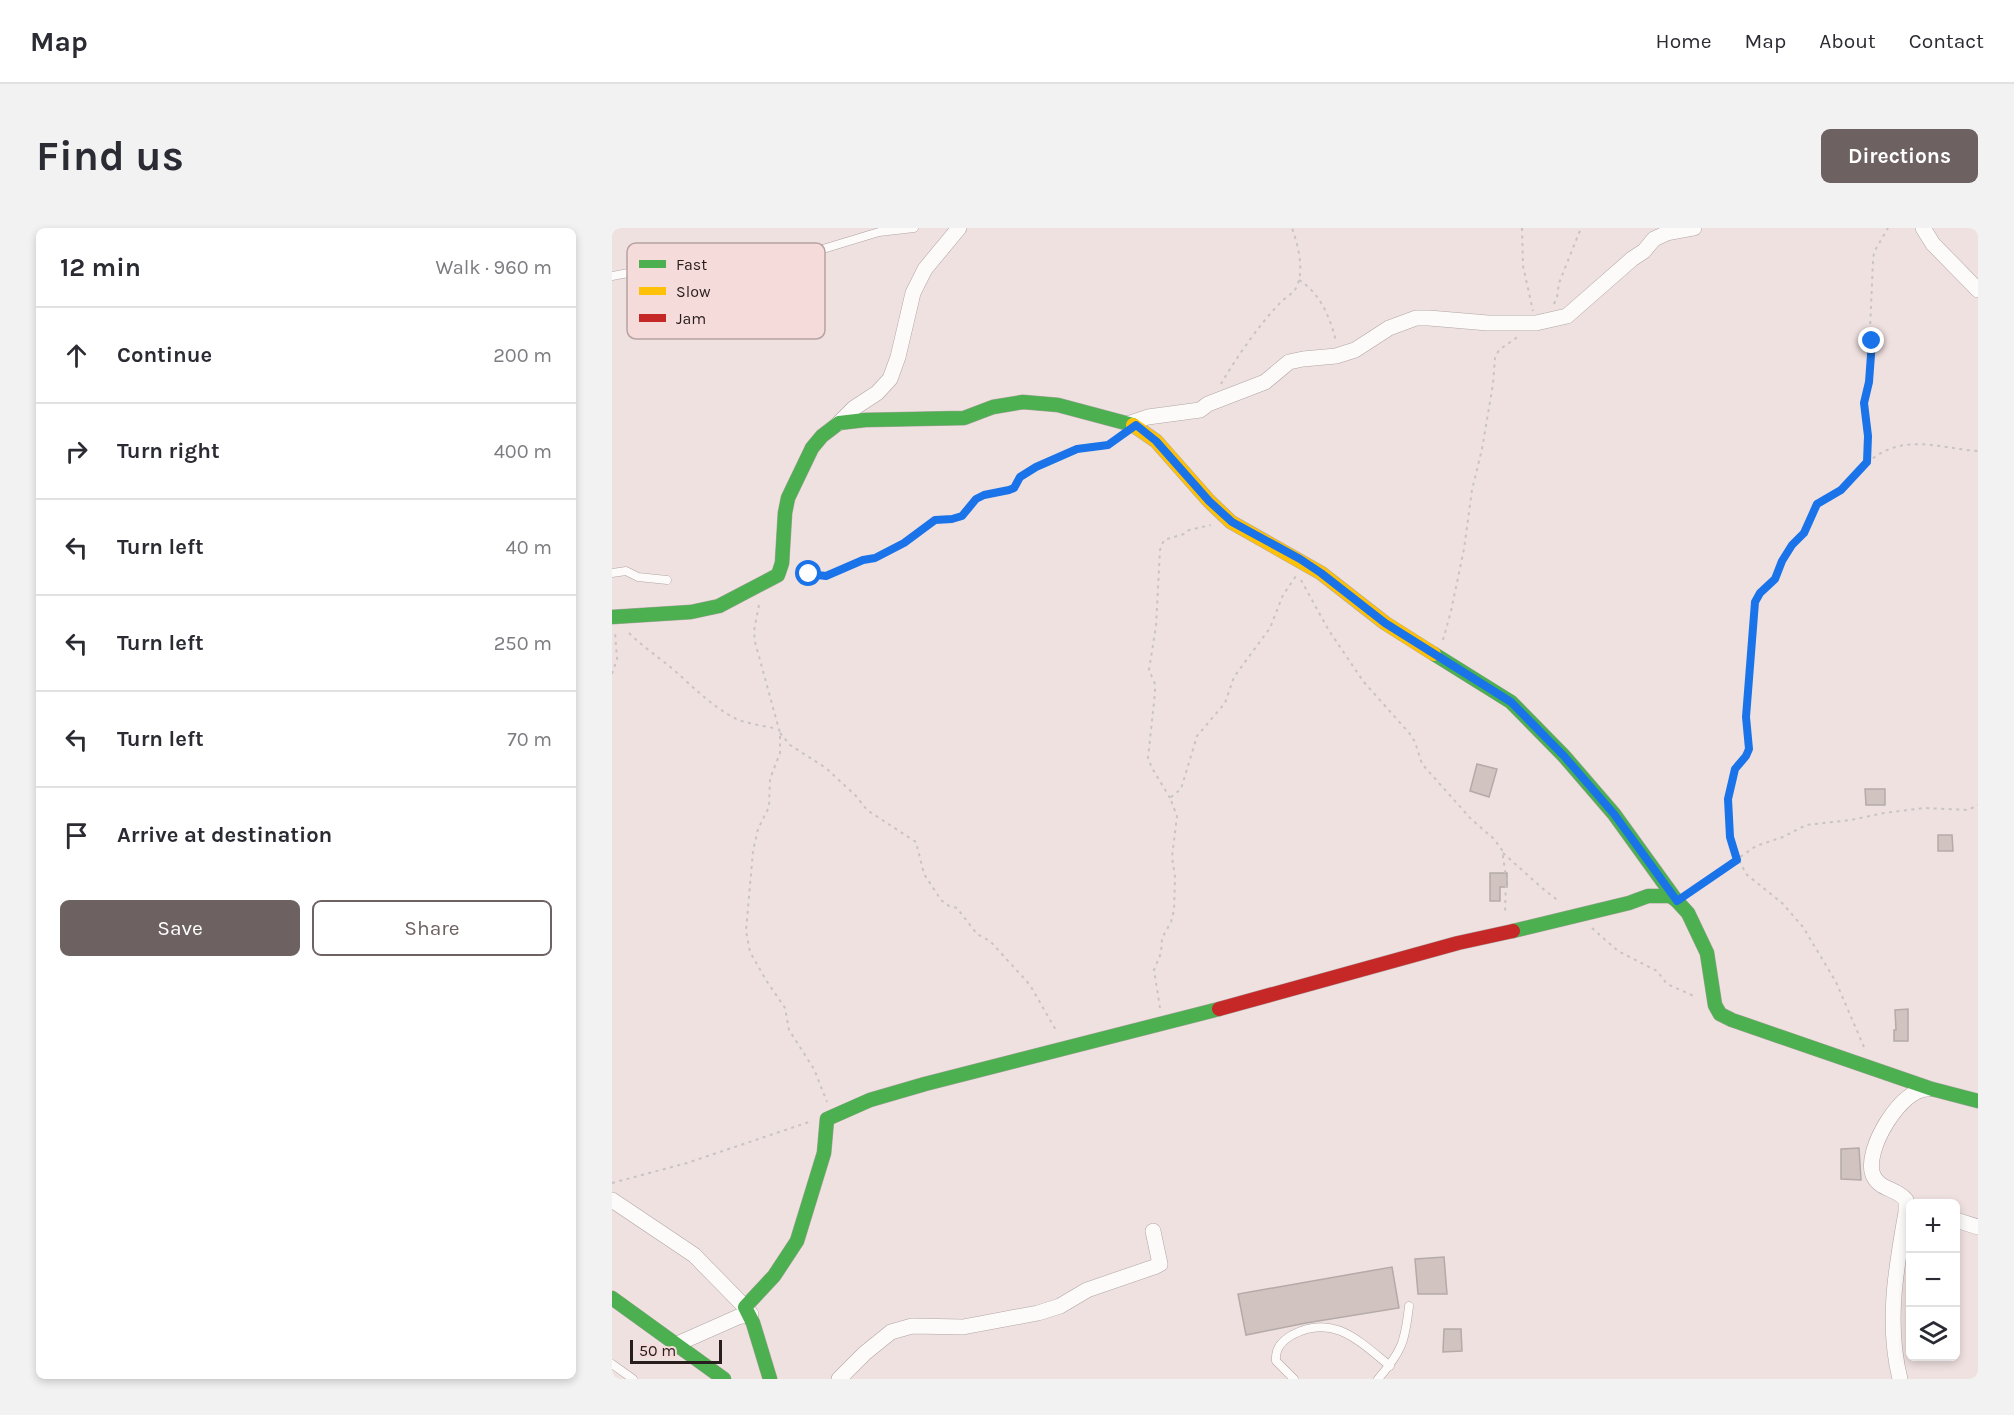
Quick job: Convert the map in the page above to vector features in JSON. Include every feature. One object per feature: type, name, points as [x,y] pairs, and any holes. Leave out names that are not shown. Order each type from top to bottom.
[{"type":"main road","points":[[613,622],[719,606],[771,578],[782,563],[788,498],[812,448],[822,436],[839,423],[865,420],[964,418],[993,407],[1023,402],[1058,405],[1130,423],[1156,441],[1209,501],[1232,522],[1321,573],[1385,623],[1511,702],[1564,756],[1630,834],[1676,901],[1692,920],[1707,953],[1715,1005],[1720,1014],[1932,1089],[1978,1101]]},
{"type":"main road","points":[[770,1379],[770,1371],[748,1311],[791,1252],[796,1241],[824,1153],[830,1117],[870,1100],[925,1084],[1162,1024],[1506,932],[1629,903],[1648,896],[1670,896],[1676,901]]},
{"type":"main road","points":[[612,1298],[724,1379]]},
{"type":"street","points":[[839,423],[854,408],[877,393],[890,379],[898,357],[912,293],[925,269],[959,228]]},
{"type":"street","points":[[1130,423],[1148,417],[1200,410],[1208,404],[1265,382],[1289,362],[1303,358],[1336,356],[1355,350],[1389,328],[1416,318],[1488,323],[1567,316],[1644,251],[1659,235],[1694,228]]},
{"type":"street","points":[[1923,228],[1933,244],[1978,290]]},
{"type":"street","points":[[1907,1199],[1883,1187],[1877,1181],[1873,1174],[1872,1153],[1877,1140],[1905,1099],[1922,1088],[1932,1089]]},
{"type":"street","points":[[612,1200],[694,1255],[748,1311],[677,1344]]},
{"type":"street","points":[[1900,1379],[1893,1344],[1892,1318],[1893,1294],[1906,1212]]},
{"type":"street","points":[[1960,1221],[1978,1227]]},
{"type":"street","points":[[839,1379],[891,1332],[912,1326],[963,1327],[1038,1313],[1060,1306],[1087,1290],[1154,1267],[1160,1264],[1160,1258],[1153,1231]]},
{"type":"lane","points":[[825,248],[879,232],[914,228]]},
{"type":"lane","points":[[612,276],[627,273]]},
{"type":"lane","points":[[612,573],[626,571],[638,577],[667,580]]},
{"type":"lane","points":[[1378,1379],[1400,1352],[1407,1328],[1409,1306]]},
{"type":"lane","points":[[1294,1379],[1276,1360],[1278,1347],[1286,1338],[1304,1328],[1318,1326],[1337,1329],[1350,1335],[1390,1366]]},
{"type":"lane","points":[[612,1364],[633,1379]]},
{"type":"path","points":[[1220,384],[1241,352],[1278,305],[1296,289],[1299,280],[1299,255],[1292,228]]},
{"type":"path","points":[[1522,228],[1523,266],[1535,318]]},
{"type":"path","points":[[1438,657],[1451,611],[1464,549],[1472,490],[1490,405],[1495,358],[1499,350],[1554,304],[1559,283],[1581,228]]},
{"type":"path","points":[[1867,462],[1868,436],[1864,411],[1873,349],[1870,330],[1873,261],[1875,252],[1888,228]]},
{"type":"path","points":[[1299,280],[1311,287],[1323,304],[1333,330],[1337,347],[1336,356]]},
{"type":"path","points":[[1067,1048],[1030,985],[990,941],[977,934],[957,908],[941,900],[924,874],[916,842],[867,810],[856,795],[826,768],[790,744],[780,733],[754,642],[759,600],[771,578],[794,573],[826,576],[863,560],[875,558],[904,543],[935,520],[962,516],[976,499],[1014,488],[1020,477],[1036,467],[1077,449],[1108,445],[1116,441],[1119,436]]},
{"type":"path","points":[[1868,1067],[1858,1031],[1820,953],[1782,903],[1746,874],[1737,860],[1730,837],[1728,799],[1735,769],[1749,749],[1746,717],[1755,602],[1760,593],[1775,579],[1792,545],[1804,533],[1817,504],[1841,490],[1877,454],[1892,446],[1908,443],[1978,451]]},
{"type":"path","points":[[1162,1024],[1154,970],[1161,952],[1162,938],[1171,922],[1174,910],[1175,877],[1172,857],[1177,816],[1148,758],[1155,693],[1155,684],[1149,670],[1156,626],[1160,550],[1164,540],[1184,534],[1189,530],[1232,522]]},
{"type":"path","points":[[1170,798],[1181,789],[1197,736],[1225,703],[1234,677],[1270,628],[1283,595],[1298,572],[1328,629],[1363,681],[1410,734],[1422,764],[1475,824],[1494,839],[1503,853],[1542,888],[1618,951],[1657,971],[1667,984],[1699,998]]},
{"type":"path","points":[[612,674],[616,659],[613,622]]},
{"type":"path","points":[[627,632],[729,715],[739,720],[778,729]]},
{"type":"path","points":[[612,1183],[687,1163],[799,1124],[830,1117],[814,1070],[789,1030],[785,1008],[750,951],[746,931],[753,850],[758,829],[769,807],[770,779],[780,753],[780,733]]},
{"type":"path","points":[[1676,901],[1756,846],[1783,837],[1806,825],[1924,808],[1968,810],[1978,805]]},
{"type":"path","points":[[1503,853],[1506,877],[1506,932]]},
{"type":"building","points":[[1477,764],[1497,769],[1489,797],[1470,791]]},
{"type":"building","points":[[1865,789],[1885,789],[1885,805],[1866,805]]},
{"type":"building","points":[[1938,835],[1952,835],[1953,851],[1938,851]]},
{"type":"building","points":[[1490,873],[1507,873],[1507,887],[1500,887],[1500,901],[1490,901]]},
{"type":"building","points":[[1908,1009],[1908,1041],[1894,1041],[1895,1010]]},
{"type":"building","points":[[1859,1148],[1861,1180],[1841,1179],[1841,1149]]},
{"type":"building","points":[[1444,1257],[1447,1294],[1418,1294],[1415,1259]]},
{"type":"building","points":[[1392,1267],[1399,1308],[1246,1335],[1238,1294]]},
{"type":"building","points":[[1444,1329],[1461,1329],[1462,1351],[1443,1352]]},
{"type":"traffic: fast","points":[[612,617],[691,612],[719,606],[778,575],[782,563],[788,498],[812,448],[822,436],[839,423],[865,420],[964,418],[993,407],[1023,402],[1058,405],[1133,425]]},
{"type":"traffic: fast","points":[[1434,654],[1511,702],[1564,756],[1614,814],[1676,900],[1688,913],[1707,953],[1715,1005],[1720,1014],[1932,1089],[1978,1101]]},
{"type":"traffic: fast","points":[[1513,931],[1629,903],[1648,896],[1670,896],[1676,900]]},
{"type":"traffic: fast","points":[[770,1379],[753,1323],[745,1307],[774,1276],[797,1241],[824,1153],[827,1119],[870,1100],[925,1084],[1219,1009]]},
{"type":"traffic: fast","points":[[612,1298],[724,1379]]},
{"type":"traffic: slow","points":[[1133,425],[1156,441],[1209,501],[1231,522],[1321,573],[1385,623],[1434,654]]},
{"type":"traffic: jam","points":[[1219,1009],[1458,943],[1513,931]]},
{"type":"route","points":[[809,574],[826,576],[863,560],[875,558],[904,543],[935,520],[962,516],[976,499],[989,493],[1014,488],[1017,479],[1036,467],[1077,449],[1108,445],[1136,425],[1156,441],[1209,501],[1232,522],[1300,559],[1385,623],[1511,702],[1564,756],[1614,814],[1677,901],[1737,860],[1730,837],[1728,799],[1735,769],[1749,749],[1746,717],[1755,602],[1760,593],[1775,579],[1792,545],[1808,527],[1814,507],[1841,490],[1867,462],[1868,436],[1864,403],[1869,382],[1872,341]]}]
